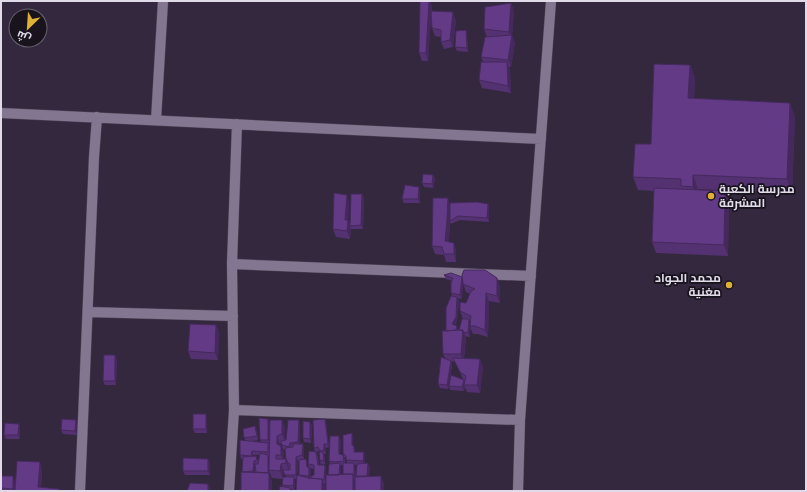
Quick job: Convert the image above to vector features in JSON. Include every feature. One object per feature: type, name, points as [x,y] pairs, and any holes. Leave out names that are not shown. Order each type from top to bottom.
[{"type":"street","points":[[156,120],[163,1]]},
{"type":"street","points":[[518,491],[520,420],[551,1]]},
{"type":"street","points":[[1,113],[540,139]]},
{"type":"street","points":[[80,491],[97,117]]},
{"type":"street","points":[[229,491],[234,410],[232,264],[237,124]]},
{"type":"street","points":[[232,264],[531,276]]},
{"type":"street","points":[[88,312],[233,316]]},
{"type":"street","points":[[234,410],[520,420]]},
{"type":"building","points":[[420,1],[429,1],[426,53],[419,53]]},
{"type":"building","points":[[511,3],[509,32],[484,29],[485,7]]},
{"type":"building","points":[[431,11],[453,12],[450,40],[441,42],[441,30],[432,28]]},
{"type":"building","points":[[466,30],[467,48],[455,47],[456,31]]},
{"type":"building","points":[[512,35],[508,60],[481,57],[485,37]]},
{"type":"building","points":[[481,62],[507,62],[508,86],[479,80]]},
{"type":"building","points":[[654,64],[690,65],[688,98],[790,103],[787,179],[693,175],[693,187],[681,186],[681,179],[633,177],[635,144],[651,144]]},
{"type":"building","points":[[423,174],[433,175],[432,184],[422,183]]},
{"type":"building","points":[[405,185],[419,187],[418,199],[402,199]]},
{"type":"building","points":[[654,188],[725,191],[724,245],[652,242]]},
{"type":"building","points":[[334,193],[347,195],[345,220],[348,220],[347,231],[333,229]]},
{"type":"building","points":[[351,194],[362,194],[361,225],[350,226]]},
{"type":"building","points":[[433,198],[448,198],[445,241],[454,243],[454,254],[444,254],[442,247],[432,246]]},
{"type":"building","points":[[477,202],[488,204],[487,218],[458,216],[450,221],[450,203]]},
{"type":"building","points":[[464,270],[485,270],[497,278],[497,296],[486,293],[485,330],[475,326],[470,326],[471,316],[460,311],[460,302],[466,303],[471,291],[475,289],[463,284],[462,275]]},
{"type":"building","points":[[451,273],[462,277],[460,295],[451,293],[451,283],[453,278],[444,275]]},
{"type":"building","points":[[451,296],[457,297],[456,317],[452,324],[457,326],[456,330],[446,331],[446,308]]},
{"type":"building","points":[[462,319],[469,319],[468,333],[463,332],[463,330],[459,330]]},
{"type":"building","points":[[190,324],[216,325],[215,353],[188,351]]},
{"type":"building","points":[[463,330],[461,354],[443,354],[442,331]]},
{"type":"building","points":[[104,355],[115,355],[115,381],[103,381]]},
{"type":"building","points":[[441,357],[451,361],[447,385],[438,384]]},
{"type":"building","points":[[453,358],[480,359],[477,385],[464,385],[466,376],[460,372]]},
{"type":"building","points":[[451,375],[464,380],[462,387],[449,386]]},
{"type":"building","points":[[193,414],[206,414],[206,429],[193,429]]},
{"type":"building","points":[[259,418],[268,419],[268,440],[260,440]]},
{"type":"building","points":[[62,419],[76,420],[75,431],[61,430]]},
{"type":"building","points":[[325,419],[328,444],[324,444],[324,450],[320,451],[318,447],[314,448],[313,420]]},
{"type":"building","points":[[270,420],[282,420],[282,434],[277,436],[277,444],[281,446],[281,455],[276,455],[276,459],[286,459],[286,463],[281,464],[280,471],[269,470]]},
{"type":"building","points":[[288,420],[299,420],[298,442],[290,443],[289,447],[282,445],[281,441],[286,440]]},
{"type":"building","points":[[303,421],[310,422],[310,439],[303,438]]},
{"type":"building","points":[[5,423],[19,424],[18,435],[4,435]]},
{"type":"building","points":[[255,426],[257,436],[244,438],[243,429]]},
{"type":"building","points":[[352,433],[352,445],[354,446],[354,452],[364,452],[363,461],[346,460],[346,456],[343,453],[343,435]]},
{"type":"building","points":[[330,436],[339,436],[339,454],[343,455],[344,461],[329,461]]},
{"type":"building","points":[[240,440],[268,443],[268,452],[252,451],[251,456],[240,455]]},
{"type":"building","points":[[293,444],[303,444],[302,455],[296,457],[296,475],[285,475],[283,470],[290,470],[290,464],[286,460],[285,448],[293,447]]},
{"type":"building","points":[[309,451],[316,452],[318,465],[325,465],[324,479],[322,480],[308,478],[314,475],[314,465],[308,464]]},
{"type":"building","points":[[319,452],[323,452],[324,460],[320,461]]},
{"type":"building","points":[[260,453],[268,455],[268,473],[256,472],[255,464],[258,464]]},
{"type":"building","points":[[256,456],[257,460],[254,461],[253,471],[242,472],[243,457]]},
{"type":"building","points":[[183,458],[208,459],[208,471],[183,471]]},
{"type":"building","points":[[306,459],[307,467],[309,467],[309,476],[299,475],[299,460]]},
{"type":"building","points":[[17,461],[40,462],[38,487],[59,489],[59,491],[15,491]]},
{"type":"building","points":[[340,463],[339,475],[328,475],[329,464]]},
{"type":"building","points":[[343,463],[354,463],[354,476],[353,474],[343,474]]},
{"type":"building","points":[[368,463],[367,476],[356,476],[357,464]]},
{"type":"building","points":[[241,472],[269,473],[269,491],[241,491]]},
{"type":"building","points":[[353,474],[353,491],[326,491],[326,475]]},
{"type":"building","points":[[297,475],[322,479],[322,491],[296,491]]},
{"type":"building","points":[[1,476],[13,476],[13,489],[1,488]]},
{"type":"building","points":[[381,476],[381,491],[355,491],[355,477]]},
{"type":"building","points":[[283,477],[294,477],[293,486],[282,485]]},
{"type":"building","points":[[190,483],[208,484],[208,491],[187,491]]},
{"type":"building","points":[[280,486],[290,488],[290,491],[279,491]]},
{"type":"place","name":"مدرسة الكعبة المشرفة","points":[[711,196]]},
{"type":"place","name":"محمد الجواد مغنية","points":[[729,285]]}]
